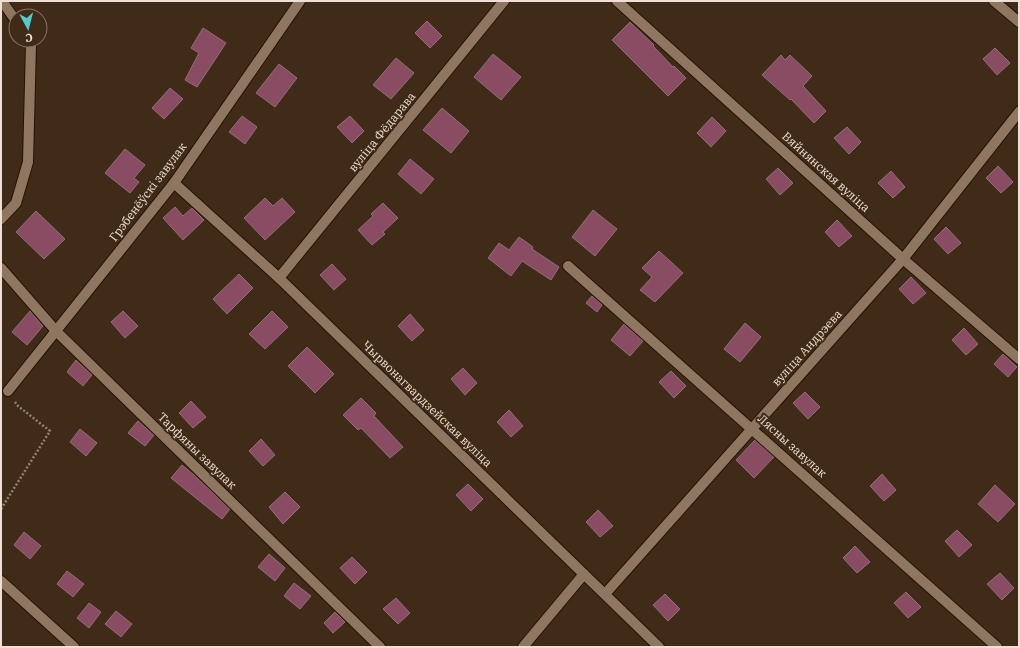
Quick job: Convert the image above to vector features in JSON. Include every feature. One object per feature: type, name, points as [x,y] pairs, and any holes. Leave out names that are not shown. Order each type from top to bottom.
[{"type":"street","points":[[2,1],[8,10]]},
{"type":"street","name":"Грэбенёўскі завулак","points":[[8,391],[174,183],[300,1]]},
{"type":"street","name":"вуліца Фёдарава","points":[[279,278],[504,1]]},
{"type":"street","points":[[994,1],[1019,22]]},
{"type":"street","name":"Вяйнянская вуліца","points":[[620,2],[903,259],[1019,359]]},
{"type":"street","points":[[1,219],[16,203],[28,162],[31,48]]},
{"type":"street","name":"вуліца Андрэева","points":[[605,594],[903,259],[1019,112]]},
{"type":"street","name":"Чырвонагвардзейская вуліца","points":[[174,183],[279,278],[659,647]]},
{"type":"street","name":"Лясны завулак","points":[[568,266],[997,647]]},
{"type":"street","name":"Тарфяны завулак","points":[[1,268],[56,331],[380,647]]},
{"type":"street","points":[[522,647],[584,574]]},
{"type":"street","points":[[1,581],[74,647]]},
{"type":"path","points":[[1,509],[50,431],[18,406],[8,391]]},
{"type":"building","points":[[427,21],[442,36],[430,48],[415,33]]},
{"type":"building","points":[[630,22],[654,45],[653,46],[673,67],[674,66],[686,78],[668,96],[612,40]]},
{"type":"building","points":[[203,28],[226,43],[197,87],[185,80],[199,53],[191,48]]},
{"type":"building","points":[[995,48],[1010,63],[997,75],[983,59]]},
{"type":"building","points":[[493,54],[521,77],[501,100],[474,77]]},
{"type":"building","points":[[781,55],[785,60],[790,55],[812,76],[803,86],[826,111],[814,123],[791,99],[790,100],[762,75]]},
{"type":"building","points":[[396,58],[414,73],[391,99],[373,85]]},
{"type":"building","points":[[279,64],[297,78],[275,107],[256,93]]},
{"type":"building","points":[[170,88],[183,99],[164,119],[152,108]]},
{"type":"building","points":[[442,108],[469,131],[451,153],[423,130]]},
{"type":"building","points":[[242,116],[257,127],[245,144],[229,132]]},
{"type":"building","points":[[350,116],[364,131],[352,143],[337,127]]},
{"type":"building","points":[[712,117],[726,131],[711,147],[697,133]]},
{"type":"building","points":[[847,127],[861,142],[849,154],[834,138]]},
{"type":"building","points":[[125,149],[145,165],[134,178],[139,182],[130,193],[105,173]]},
{"type":"building","points":[[410,159],[434,179],[421,194],[398,174]]},
{"type":"building","points":[[998,166],[1013,182],[1001,193],[986,178]]},
{"type":"building","points":[[778,168],[793,183],[780,195],[766,179]]},
{"type":"building","points":[[891,171],[905,187],[893,198],[878,183]]},
{"type":"building","points":[[265,198],[273,206],[282,198],[295,212],[265,240],[244,218]]},
{"type":"building","points":[[383,203],[398,218],[383,232],[385,234],[372,245],[358,230],[373,216],[371,214]]},
{"type":"building","points":[[175,207],[183,216],[192,208],[204,220],[183,240],[163,218]]},
{"type":"building","points":[[593,210],[617,229],[595,256],[572,237]]},
{"type":"building","points":[[36,211],[65,239],[44,259],[16,232]]},
{"type":"building","points":[[837,220],[852,236],[839,247],[825,232]]},
{"type":"building","points":[[946,227],[961,243],[948,254],[934,239]]},
{"type":"building","points":[[519,237],[533,247],[532,249],[559,267],[551,280],[522,261],[511,276],[488,258],[499,243],[509,250]]},
{"type":"building","points":[[659,251],[683,273],[655,302],[640,290],[652,277],[642,268]]},
{"type":"building","points":[[332,264],[346,279],[334,290],[320,275]]},
{"type":"building","points":[[239,274],[253,288],[227,314],[213,299]]},
{"type":"building","points":[[911,277],[926,293],[913,304],[899,289]]},
{"type":"building","points":[[592,296],[602,305],[597,312],[586,303]]},
{"type":"building","points":[[30,311],[43,326],[27,345],[12,332]]},
{"type":"building","points":[[123,311],[138,326],[125,338],[111,322]]},
{"type":"building","points":[[272,311],[288,327],[265,349],[249,334]]},
{"type":"building","points":[[410,314],[424,330],[412,341],[398,326]]},
{"type":"building","points":[[745,323],[761,337],[740,362],[724,349]]},
{"type":"building","points":[[624,324],[643,341],[630,356],[611,340]]},
{"type":"building","points":[[964,328],[978,344],[966,355],[952,340]]},
{"type":"building","points":[[307,347],[334,374],[315,393],[288,366]]},
{"type":"building","points":[[1003,354],[1017,367],[1008,377],[994,364]]},
{"type":"building","points":[[76,360],[92,375],[83,386],[67,372]]},
{"type":"building","points":[[463,368],[477,383],[465,395],[451,379]]},
{"type":"building","points":[[671,371],[686,386],[674,398],[659,382]]},
{"type":"building","points":[[805,392],[820,407],[808,419],[793,403]]},
{"type":"building","points":[[361,398],[376,413],[374,416],[403,447],[390,458],[361,428],[358,430],[343,415]]},
{"type":"building","points":[[191,401],[206,417],[193,428],[179,413]]},
{"type":"building","points":[[509,410],[523,426],[511,437],[497,422]]},
{"type":"building","points":[[138,421],[154,435],[145,446],[128,433]]},
{"type":"building","points":[[80,429],[97,443],[86,456],[70,442]]},
{"type":"building","points":[[261,439],[275,455],[263,466],[249,451]]},
{"type":"building","points":[[755,440],[774,457],[754,478],[736,460]]},
{"type":"building","points":[[182,465],[230,509],[222,519],[171,478]]},
{"type":"building","points":[[882,474],[896,490],[884,501],[870,486]]},
{"type":"building","points":[[468,484],[483,499],[471,511],[456,495]]},
{"type":"building","points":[[995,485],[1015,504],[998,522],[978,504]]},
{"type":"building","points":[[285,492],[300,507],[283,524],[269,507]]},
{"type":"building","points":[[598,510],[613,526],[600,537],[586,522]]},
{"type":"building","points":[[957,530],[972,545],[959,557],[945,541]]},
{"type":"building","points":[[24,532],[41,546],[30,559],[14,545]]},
{"type":"building","points":[[855,546],[870,562],[857,573],[843,558]]},
{"type":"building","points":[[269,554],[285,568],[275,581],[258,567]]},
{"type":"building","points":[[352,557],[367,572],[355,584],[340,568]]},
{"type":"building","points":[[67,571],[84,584],[73,597],[57,584]]},
{"type":"building","points":[[1000,573],[1014,588],[1002,600],[987,584]]},
{"type":"building","points":[[294,583],[311,596],[300,609],[284,596]]},
{"type":"building","points":[[906,592],[921,607],[908,618],[894,603]]},
{"type":"building","points":[[665,594],[680,609],[668,621],[653,605]]},
{"type":"building","points":[[396,598],[410,613],[398,624],[383,609]]},
{"type":"building","points":[[89,603],[101,612],[89,628],[77,618]]},
{"type":"building","points":[[116,611],[132,624],[121,637],[105,624]]},
{"type":"building","points":[[335,612],[345,622],[333,633],[324,623]]}]
